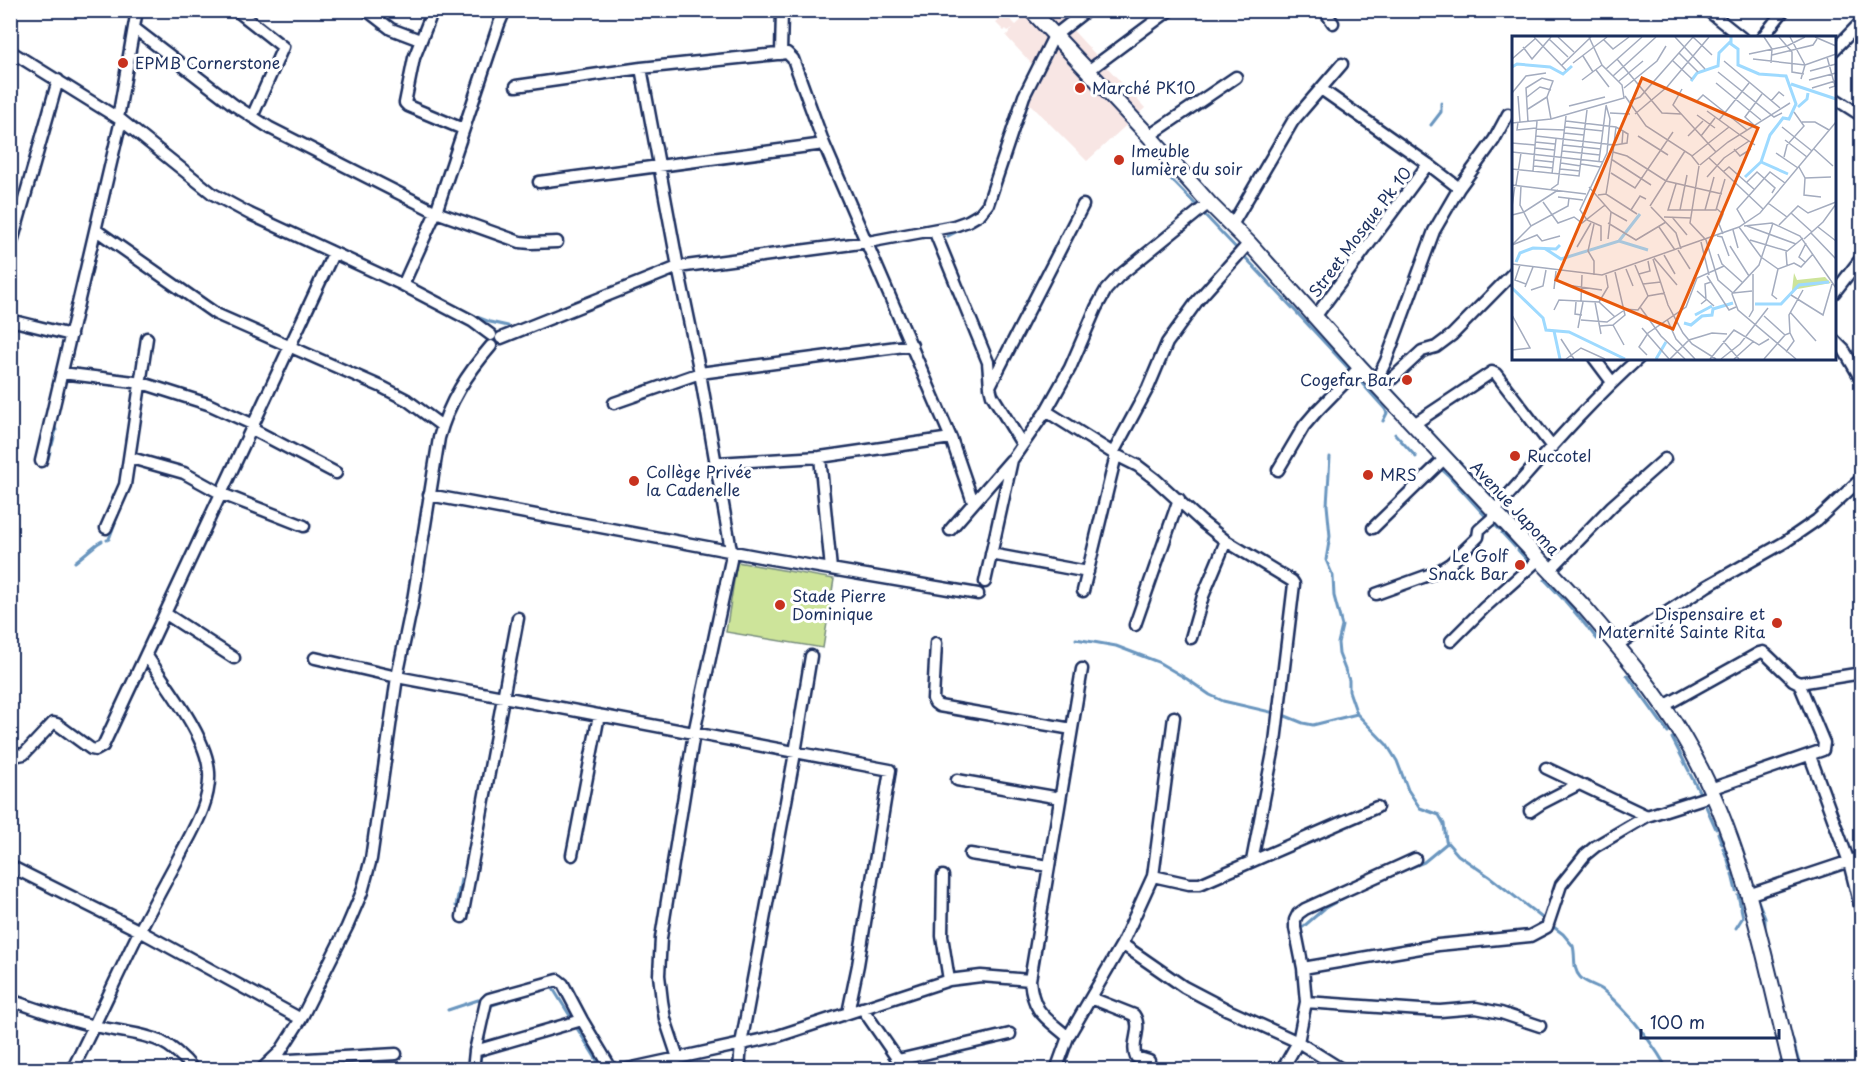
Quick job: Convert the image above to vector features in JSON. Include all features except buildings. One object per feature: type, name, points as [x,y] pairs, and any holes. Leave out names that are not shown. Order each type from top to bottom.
[{"type":"main road","name":"Avenue Japoma","points":[[1031,10],[1209,203],[1250,243],[1360,367],[1550,570],[1617,645],[1664,706],[1685,739],[1730,835],[1748,895],[1792,1070]]},
{"type":"street","points":[[41,461],[120,119],[137,10]]},
{"type":"street","points":[[236,10],[284,47],[252,117]]},
{"type":"street","points":[[433,10],[414,58],[405,103],[463,129]]},
{"type":"street","points":[[403,285],[436,212],[498,24],[505,10]]},
{"type":"street","points":[[781,54],[782,10]]},
{"type":"street","points":[[261,1070],[272,1061],[301,1018],[362,892],[371,859],[397,677],[413,600],[442,426],[461,384],[495,340],[678,267],[868,242],[954,226],[968,221],[980,214],[988,204],[1024,96],[1054,36],[1087,10]]},
{"type":"street","points":[[1088,71],[1170,10]]},
{"type":"street","points":[[1324,10],[1334,23]]},
{"type":"street","points":[[1707,10],[1740,36]]},
{"type":"street","points":[[1764,36],[1784,10]]},
{"type":"street","points":[[369,12],[391,29],[420,40]]},
{"type":"street","points":[[1836,48],[1862,21]]},
{"type":"street","points":[[134,28],[252,117],[329,159],[436,212],[519,242],[557,242]]},
{"type":"street","points":[[10,51],[120,119],[213,194],[333,254],[403,285],[472,321],[495,340]]},
{"type":"street","points":[[516,86],[641,68],[787,53],[793,59],[824,144],[951,438],[973,502]]},
{"type":"street","points":[[1232,225],[1293,121],[1342,64]]},
{"type":"street","points":[[641,68],[658,166],[717,463],[731,550],[731,560],[694,733],[659,958],[662,1000],[678,1058]]},
{"type":"street","points":[[1149,136],[1236,77]]},
{"type":"street","points":[[10,249],[58,80]]},
{"type":"street","points":[[1321,89],[1459,188]]},
{"type":"street","points":[[1836,99],[1862,116]]},
{"type":"street","points":[[1378,386],[1434,231],[1459,188],[1491,146],[1508,114]]},
{"type":"street","points":[[539,182],[824,144]]},
{"type":"street","name":"Street Mosque Pk 10","points":[[1315,317],[1428,164]]},
{"type":"street","points":[[950,530],[1012,460],[1046,411],[1070,368],[1106,290],[1119,276],[1209,203]]},
{"type":"street","points":[[990,387],[1083,205]]},
{"type":"street","points":[[96,230],[216,314],[407,400],[442,426]]},
{"type":"street","points":[[934,230],[988,362],[990,387],[996,403],[1022,444]]},
{"type":"street","points":[[1083,591],[1115,454],[1148,388],[1167,343],[1198,300],[1250,243]]},
{"type":"street","points":[[10,751],[24,754],[53,723],[91,749],[96,750],[103,746],[333,254]]},
{"type":"street","points":[[1836,290],[1862,257]]},
{"type":"street","points":[[1378,386],[1422,351],[1436,347],[1452,335],[1512,274]]},
{"type":"street","points":[[10,320],[71,335]]},
{"type":"street","points":[[105,528],[120,499],[131,458],[147,338]]},
{"type":"street","points":[[1836,342],[1844,350],[1862,381]]},
{"type":"street","points":[[614,403],[700,373],[912,345]]},
{"type":"street","points":[[1596,360],[1612,382]]},
{"type":"street","points":[[1376,594],[1437,572],[1450,564],[1478,537],[1479,530],[1552,447],[1612,382],[1637,360]]},
{"type":"street","points":[[1278,470],[1310,419],[1360,367]]},
{"type":"street","points":[[1414,424],[1492,372],[1496,374],[1552,447]]},
{"type":"street","points":[[62,373],[142,382],[208,404],[336,473]]},
{"type":"street","points":[[1046,411],[1147,472],[1226,541],[1292,581],[1294,588],[1275,741],[1252,861]]},
{"type":"street","points":[[717,463],[820,457],[951,438]]},
{"type":"street","points":[[820,457],[831,569]]},
{"type":"street","points":[[131,458],[184,473],[222,494],[304,526]]},
{"type":"street","points":[[1373,528],[1445,458]]},
{"type":"street","points":[[1550,570],[1611,506],[1665,459]]},
{"type":"street","points":[[985,582],[1012,460]]},
{"type":"street","points":[[1617,645],[1707,586],[1785,542],[1817,520],[1862,478]]},
{"type":"street","points":[[429,495],[978,594]]},
{"type":"street","points":[[1135,625],[1179,499]]},
{"type":"street","points":[[1191,638],[1203,596],[1226,541]]},
{"type":"street","points":[[991,554],[1088,572]]},
{"type":"street","points":[[1451,641],[1539,559]]},
{"type":"street","points":[[166,614],[234,658]]},
{"type":"street","points":[[462,916],[518,618]]},
{"type":"street","points":[[936,643],[934,703],[939,706],[1072,729]]},
{"type":"street","points":[[1303,968],[1438,945],[1530,936],[1541,932],[1547,927],[1562,885],[1596,846],[1647,816],[1810,756],[1825,748],[1799,683],[1763,652],[1664,706]]},
{"type":"street","points":[[72,1070],[204,806],[209,787],[209,770],[196,731],[147,656]]},
{"type":"street","points":[[739,1070],[741,1044],[811,656]]},
{"type":"street","points":[[315,657],[397,677],[503,698],[890,770],[848,1013]]},
{"type":"street","points":[[1068,1037],[1035,1006],[1031,996],[1030,980],[1082,669]]},
{"type":"street","points":[[1799,683],[1862,673]]},
{"type":"street","points":[[572,855],[598,715]]},
{"type":"street","points":[[1056,1070],[1068,1037],[1122,944],[1153,876],[1174,717]]},
{"type":"street","points":[[1810,756],[1849,862],[1862,914]]},
{"type":"street","points":[[1546,768],[1577,785],[1647,816]]},
{"type":"street","points":[[957,780],[1060,798]]},
{"type":"street","points":[[1530,812],[1542,803],[1577,785]]},
{"type":"street","points":[[1153,876],[1189,885],[1200,884],[1377,807]]},
{"type":"street","points":[[970,854],[1049,866]]},
{"type":"street","points":[[1748,895],[1862,857]]},
{"type":"street","points":[[1282,1070],[1298,1042],[1306,1002],[1303,968],[1295,928],[1298,914],[1415,859]]},
{"type":"street","points":[[10,866],[140,931],[301,1018]]},
{"type":"street","points":[[943,876],[942,936],[949,980]]},
{"type":"street","points":[[1122,944],[1184,987],[1298,1042],[1343,1070]]},
{"type":"street","points":[[622,1070],[778,1036],[949,980],[981,976],[1030,980]]},
{"type":"street","points":[[473,1070],[484,1005],[489,999],[558,980],[561,981],[612,1070]]},
{"type":"street","points":[[1091,998],[1134,1015],[1137,1019],[1134,1051],[1136,1057],[1149,1061]]},
{"type":"street","points":[[10,1000],[94,1026],[153,1037],[179,1052],[194,1070]]},
{"type":"street","points":[[1306,1002],[1440,1011],[1476,1008],[1501,1013],[1540,1026]]},
{"type":"street","points":[[862,1008],[901,1065],[1011,1034]]},
{"type":"street","points":[[475,1051],[582,1020]]},
{"type":"street","points":[[272,1061],[323,1064],[396,1054]]},
{"type":"shaded area","name":"Marché PK10","points":[[1031,11],[1055,11],[1145,108],[1087,161],[1028,102],[1041,74],[1006,36],[1013,28],[1004,31],[996,23],[1005,14],[1016,25]]},
{"type":"green space","name":"Stade Pierre Dominique","points":[[737,562],[834,579],[823,648],[726,632]]},
{"type":"waterway","points":[[1431,125],[1441,112],[1441,103]]},
{"type":"waterway","points":[[1157,171],[1170,178],[1198,207]]},
{"type":"waterway","points":[[1203,213],[1238,250]]},
{"type":"waterway","points":[[948,236],[970,225]]},
{"type":"waterway","points":[[1244,256],[1351,371]]},
{"type":"waterway","points":[[469,314],[508,326]]},
{"type":"waterway","points":[[1339,333],[1375,372]]},
{"type":"waterway","points":[[1359,380],[1385,409],[1387,413],[1383,421]]},
{"type":"waterway","points":[[1391,389],[1488,493],[1494,496],[1500,495]]},
{"type":"waterway","points":[[52,445],[56,430],[53,423]]},
{"type":"waterway","points":[[1395,434],[1416,457]]},
{"type":"waterway","points":[[251,435],[271,445]]},
{"type":"waterway","points":[[48,459],[50,451]]},
{"type":"waterway","points":[[1330,457],[1327,505],[1330,536],[1326,560],[1333,576],[1334,596],[1342,626],[1338,643],[1339,654],[1349,680],[1349,691],[1357,714],[1387,745],[1397,761],[1408,790],[1420,808],[1439,815],[1444,824],[1446,841],[1458,855],[1546,921]]},
{"type":"waterway","points":[[1440,468],[1488,519]]},
{"type":"waterway","points":[[107,540],[118,515]]},
{"type":"waterway","points":[[1493,523],[1499,529]]},
{"type":"waterway","points":[[1502,533],[1515,547]]},
{"type":"waterway","points":[[75,562],[102,541]]},
{"type":"waterway","points":[[1518,550],[1528,561]]},
{"type":"waterway","points":[[1545,580],[1563,599]]},
{"type":"waterway","points":[[1565,601],[1578,616]]},
{"type":"waterway","points":[[1579,617],[1587,627]]},
{"type":"waterway","points":[[1589,629],[1597,639]]},
{"type":"waterway","points":[[1076,639],[1116,646],[1158,662],[1223,701],[1283,715],[1303,723],[1313,725],[1357,714]]},
{"type":"waterway","points":[[1627,675],[1668,732]]},
{"type":"waterway","points":[[1672,738],[1689,771]]},
{"type":"waterway","points":[[1690,774],[1701,795]]},
{"type":"waterway","points":[[1704,802],[1716,829]]},
{"type":"waterway","points":[[1734,831],[1741,850]]},
{"type":"waterway","points":[[1718,833],[1722,844]]},
{"type":"waterway","points":[[1395,874],[1424,862],[1447,843]]},
{"type":"waterway","points":[[1723,848],[1727,858]]},
{"type":"waterway","points":[[1728,860],[1731,870]]},
{"type":"waterway","points":[[1746,864],[1749,874]]},
{"type":"waterway","points":[[1732,874],[1736,891]]},
{"type":"waterway","points":[[1751,878],[1753,887]]},
{"type":"waterway","points":[[456,906],[461,879]]},
{"type":"waterway","points":[[1303,927],[1325,908],[1351,894]]},
{"type":"waterway","points":[[1736,928],[1743,917],[1738,895]]},
{"type":"waterway","points":[[1757,898],[1765,918],[1765,930]]},
{"type":"waterway","points":[[1551,925],[1573,946],[1575,966],[1580,977],[1604,991],[1622,1008],[1639,1027],[1668,1070]]},
{"type":"waterway","points":[[549,988],[552,987],[572,1019]]},
{"type":"waterway","points":[[489,1006],[540,990]]},
{"type":"waterway","points":[[448,1010],[481,1001]]},
{"type":"waterway","points":[[575,1025],[603,1070]]},
{"type":"waterway","points":[[483,1045],[485,1030]]},
{"type":"waterway","points":[[1791,1035],[1794,1044]]},
{"type":"waterway","points":[[1794,1045],[1799,1063]]},
{"type":"waterway","points":[[479,1070],[481,1053]]},
{"type":"waterway","points":[[1781,1061],[1783,1070]]},
{"type":"place","name":"EPMB Cornerstone","points":[[123,63]]},
{"type":"place","name":"Marché PK10","points":[[1080,88]]},
{"type":"place","name":"Imeuble lumière du soir","points":[[1119,160]]},
{"type":"place","name":"Cogefar Bar","points":[[1407,380]]},
{"type":"place","name":"Ruccotel","points":[[1515,456]]},
{"type":"place","name":"MRS","points":[[1368,475]]},
{"type":"place","name":"Collège Privée la Cadenelle","points":[[634,481]]},
{"type":"place","name":"Le Golf Snack Bar","points":[[1520,565]]},
{"type":"place","name":"Stade Pierre Dominique","points":[[780,605]]},
{"type":"place","name":"Dispensaire et Maternité Sainte Rita","points":[[1777,623]]}]
